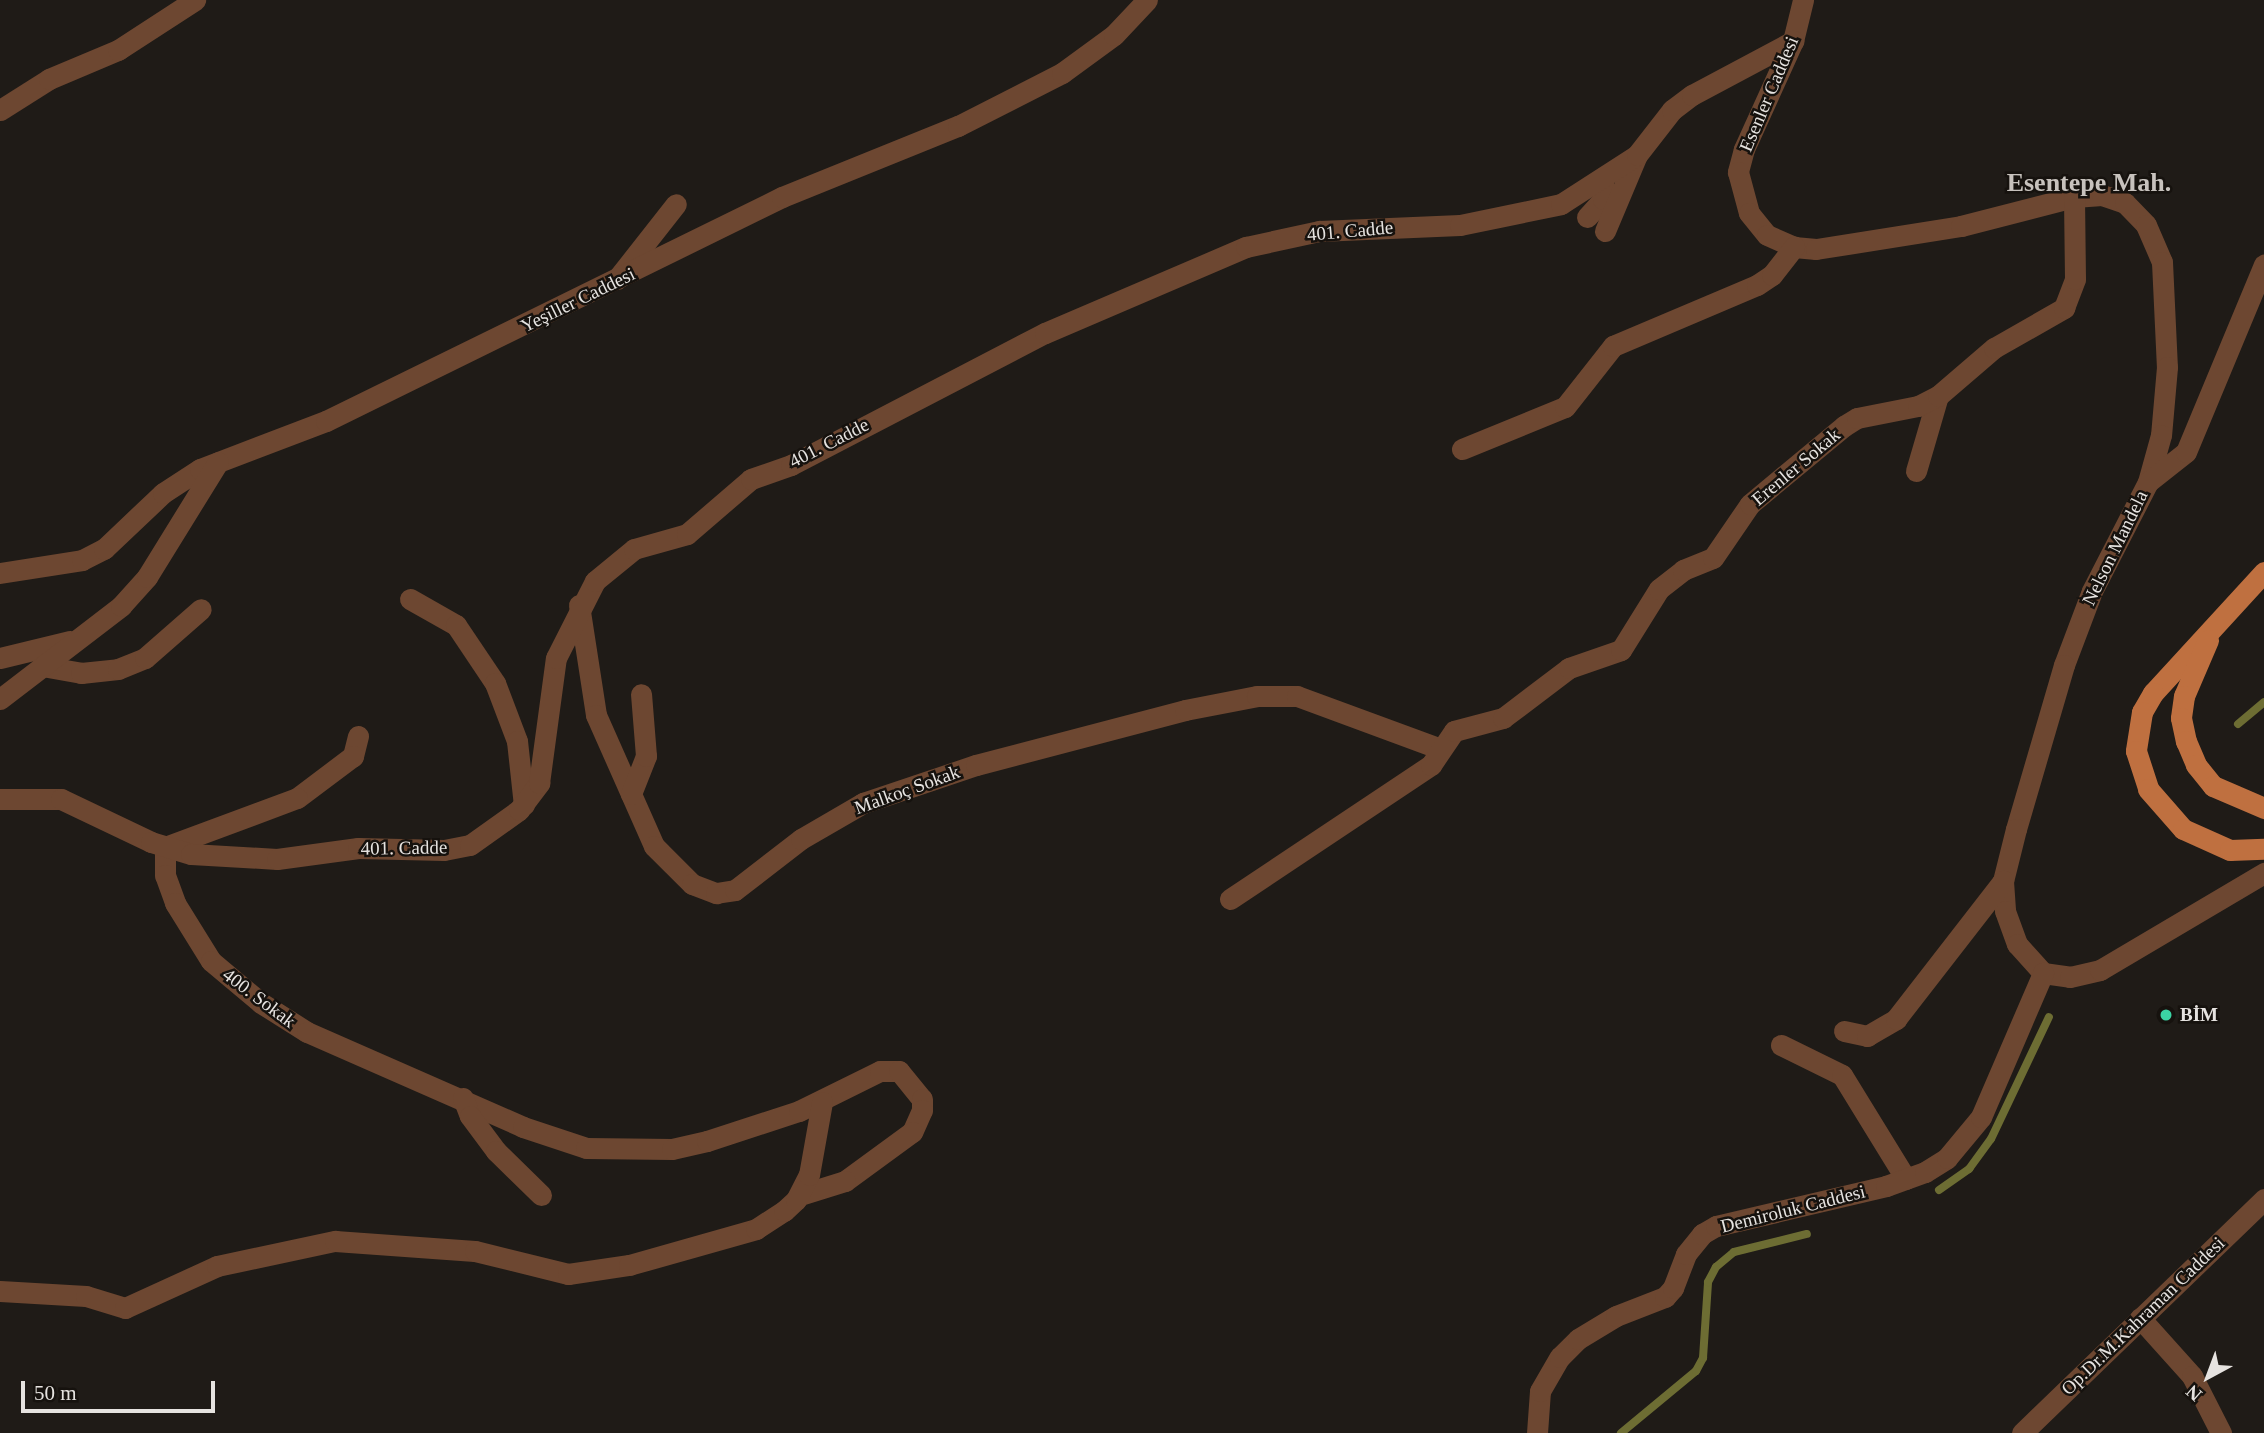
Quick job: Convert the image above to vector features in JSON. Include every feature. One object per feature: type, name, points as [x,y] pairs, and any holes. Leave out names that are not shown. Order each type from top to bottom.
[{"type":"main road","points":[[2264,572],[2169,673],[2142,712],[2136,751],[2140,770],[2160,807],[2183,829],[2230,850],[2264,849]]},
{"type":"main road","points":[[2213,629],[2184,696],[2181,718],[2186,741],[2196,765],[2213,786],[2264,808]]},
{"type":"street","points":[[0,110],[49,79],[118,50],[195,0]]},
{"type":"street","name":"Yeşiller Caddesi","points":[[0,573],[82,560],[104,549],[180,480],[218,462],[326,421],[614,284],[782,197],[958,126],[1062,74],[1114,35],[1146,0]]},
{"type":"street","name":"Esenler Caddesi","points":[[1794,247],[1767,235],[1749,213],[1738,172],[1744,149],[1793,41],[1805,2]]},
{"type":"street","name":"401. Cadde","points":[[0,799],[61,799],[165,847],[191,854],[277,859],[358,848],[444,850],[470,845],[524,805],[545,764],[554,668],[579,605],[594,581],[618,559],[634,549],[687,534],[751,479],[791,465],[1089,312],[1271,241],[1319,231],[1460,225],[1519,215],[1561,204],[1637,155],[1672,110],[1692,96],[1793,41]]},
{"type":"street","points":[[1605,231],[1637,155]]},
{"type":"street","points":[[1587,217],[1603,199],[1603,179]]},
{"type":"street","name":"Nelson Mandela","points":[[1794,247],[1816,250],[1948,229],[2074,197],[2102,195],[2125,203],[2146,225],[2162,262],[2167,367],[2161,435],[2148,482],[2092,591],[2064,665],[2003,881],[2005,911],[2017,944],[2043,973]]},
{"type":"street","name":"Erenler Sokak","points":[[1230,899],[1431,765],[1438,748],[1454,731],[1510,713],[1569,668],[1620,650],[1659,590],[1683,570],[1713,558],[1750,504],[1844,426],[1938,396],[1994,348],[2056,316],[2070,300],[2074,279],[2074,197]]},
{"type":"street","points":[[614,284],[676,204]]},
{"type":"street","points":[[1462,450],[1565,407],[1613,346],[1757,285],[1772,275],[1794,247]]},
{"type":"street","points":[[2148,482],[2176,464],[2186,452],[2264,265]]},
{"type":"street","points":[[1916,471],[1938,396]]},
{"type":"street","points":[[0,699],[121,606],[146,577],[218,462]]},
{"type":"street","points":[[410,599],[456,625],[495,683],[517,741],[524,805]]},
{"type":"street","name":"Malkoç Sokak","points":[[579,605],[590,694],[654,846],[671,866],[692,884],[716,893],[736,890],[801,839],[863,803],[975,765],[1185,710],[1257,696],[1297,696],[1438,748]]},
{"type":"street","points":[[42,666],[81,673],[118,669],[145,658],[201,608]]},
{"type":"street","points":[[0,657],[79,639]]},
{"type":"street","points":[[631,794],[646,756],[641,694]]},
{"type":"street","points":[[165,847],[297,798],[353,756],[359,748],[358,736]]},
{"type":"street","name":"400. Sokak","points":[[165,847],[165,875],[188,929],[232,980],[307,1032],[554,1139],[586,1148],[630,1151],[672,1149],[706,1141],[822,1102],[891,1068],[907,1078],[922,1099],[922,1110],[912,1132],[889,1152],[845,1181],[800,1195]]},
{"type":"street","points":[[2043,973],[2070,977],[2100,970],[2264,873]]},
{"type":"street","points":[[1844,1031],[1867,1036],[1896,1019],[2003,881]]},
{"type":"street","name":"Demiroluk Caddesi","points":[[1537,1433],[1540,1391],[1560,1357],[1578,1339],[1616,1316],[1665,1297],[1673,1288],[1686,1254],[1702,1234],[1716,1226],[1906,1179],[1947,1158],[1981,1117],[2043,973]]},
{"type":"street","points":[[1781,1045],[1842,1075],[1906,1179]]},
{"type":"street","points":[[463,1098],[470,1116],[496,1151],[541,1195]]},
{"type":"street","points":[[0,1291],[86,1296],[125,1308],[218,1266],[335,1241],[475,1251],[555,1272],[583,1273],[661,1258],[756,1228],[800,1195],[812,1166],[822,1102]]},
{"type":"street","name":"Op.Dr.M.Kahraman Caddesi","points":[[2022,1433],[2264,1199]]},
{"type":"street","points":[[2140,1318],[2192,1376],[2221,1433]]},
{"type":"waterway","points":[[2238,724],[2264,702]]},
{"type":"waterway","points":[[1939,1190],[1969,1169],[1991,1139],[2049,1017]]},
{"type":"waterway","points":[[1621,1433],[1696,1371],[1703,1358],[1708,1282],[1716,1267],[1734,1252],[1807,1234]]},
{"type":"place","name":"BİM","points":[[2166,1015]]},
{"type":"district","name":"Esentepe Mah.","points":[[2089,183]]}]
